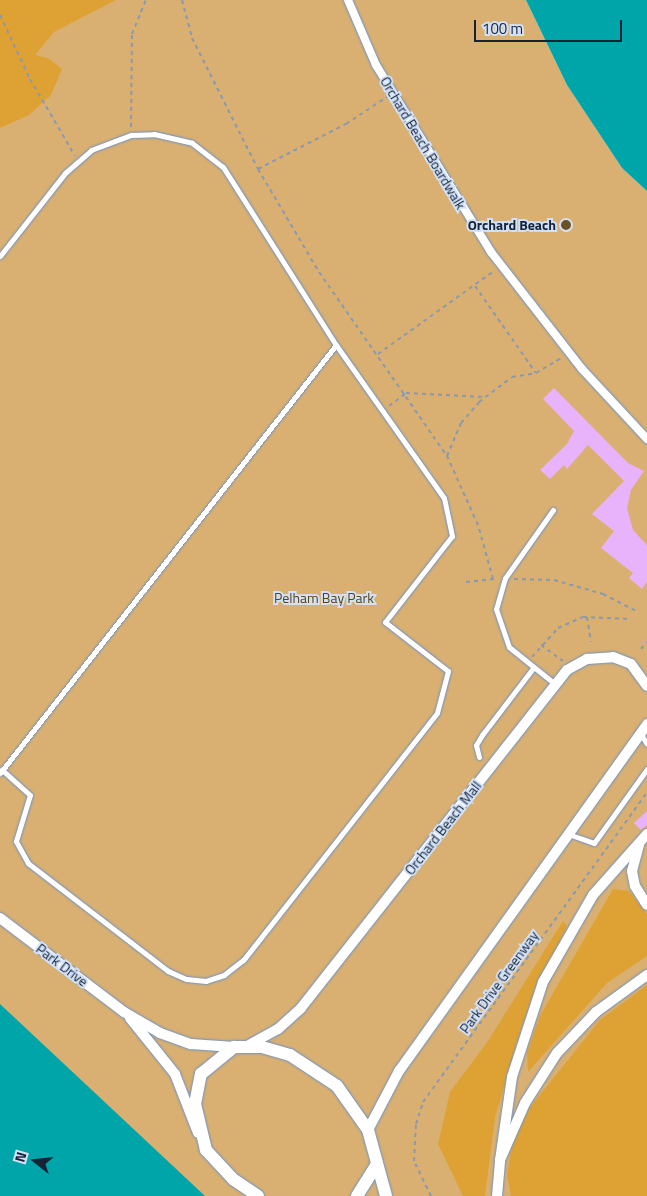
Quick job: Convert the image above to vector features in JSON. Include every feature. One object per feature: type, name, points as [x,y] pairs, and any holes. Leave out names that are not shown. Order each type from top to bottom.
[{"type":"street","name":"Orchard Beach Boardwalk","points":[[348,0],[393,94],[501,266],[569,354],[647,439]]},
{"type":"street","name":"Orchard Beach Mall","points":[[241,1046],[278,1029],[301,1008],[555,684],[574,665],[607,656],[631,664],[647,686]]},
{"type":"street","points":[[368,1130],[399,1071],[571,835],[644,740],[647,724]]},
{"type":"street","points":[[645,836],[632,871],[636,886],[647,905]]},
{"type":"street","points":[[498,1196],[500,1160],[512,1077],[543,982],[590,901],[645,836]]},
{"type":"street","name":"Park Drive","points":[[0,918],[124,1012],[179,1041],[241,1046],[290,1055],[320,1071],[352,1103],[368,1130],[386,1196]]},
{"type":"street","points":[[500,1160],[525,1103],[557,1053],[596,1012],[647,975]]},
{"type":"street","name":"Park Drive","points":[[124,1012],[176,1074],[201,1139],[224,1171],[258,1196]]},
{"type":"street","name":"Park Drive","points":[[201,1139],[194,1096],[198,1081],[206,1067],[241,1046]]},
{"type":"street","points":[[357,1196],[376,1165]]},
{"type":"lane","points":[[0,256],[77,160],[110,140],[131,135],[154,134],[192,143],[224,167],[336,344],[444,498],[452,536],[385,622],[448,672],[437,713],[243,960],[224,975],[206,980],[186,979],[168,971],[28,863],[16,841],[30,795],[1,772],[336,344]]},
{"type":"lane","points":[[554,510],[504,578],[497,621],[509,647],[555,684]]},
{"type":"lane","points":[[479,757],[475,750],[479,740],[533,668]]},
{"type":"lane","points":[[571,835],[594,843],[647,769]]},
{"type":"path","points":[[131,135],[132,34],[146,0]]},
{"type":"path","points":[[182,0],[192,38],[258,169],[319,272],[406,393],[447,456],[478,525],[493,579]]},
{"type":"path","points":[[0,15],[30,79],[77,160]]},
{"type":"path","points":[[258,169],[346,124],[393,94]]},
{"type":"path","points":[[378,354],[501,266]]},
{"type":"path","points":[[474,286],[536,373]]},
{"type":"path","points":[[447,456],[466,416],[484,397],[515,375],[536,373],[569,354]]},
{"type":"path","points":[[389,406],[406,393],[484,397]]},
{"type":"path","points":[[466,582],[504,578],[554,580],[604,594],[636,611]]},
{"type":"path","points":[[527,663],[558,628],[586,616],[631,619]]},
{"type":"path","points":[[586,616],[591,642]]},
{"type":"path","points":[[641,650],[647,642]]},
{"type":"path","points":[[541,645],[569,665]]},
{"type":"path","name":"Park Drive Greenway","points":[[431,1196],[414,1161],[416,1124],[423,1102],[647,793]]},
{"type":"green space","name":"Pelham Bay Park","points":[[0,0],[526,0],[567,85],[622,168],[647,191],[647,1196],[160,1196],[0,1031]]},
{"type":"shaded area","points":[[0,0],[116,0],[54,32],[35,55],[48,58],[62,69],[51,95],[29,115],[0,128]]},
{"type":"shaded area","points":[[526,0],[647,0],[647,191],[622,168],[567,85]]},
{"type":"shaded area","points":[[613,889],[629,891],[647,914],[647,956],[607,983],[528,1072],[527,1053],[540,1016]]},
{"type":"shaded area","points":[[563,921],[567,926],[522,1026],[495,1118],[485,1196],[463,1196],[438,1144],[450,1092],[488,1041]]},
{"type":"shaded area","points":[[647,985],[647,1196],[511,1196],[507,1176],[513,1137],[531,1106],[600,1020]]},
{"type":"shaded area","points":[[0,1004],[205,1196],[0,1196]]},
{"type":"building","points":[[554,388],[628,463],[644,471],[631,490],[627,508],[633,530],[647,545],[647,582],[642,589],[629,578],[633,573],[601,548],[614,531],[592,514],[624,481],[588,445],[567,469],[564,465],[550,479],[540,470],[567,444],[574,431],[543,399]]},
{"type":"building","points":[[647,811],[647,825],[641,830],[634,823]]},
{"type":"place","name":"Orchard Beach","points":[[566,225]]}]
